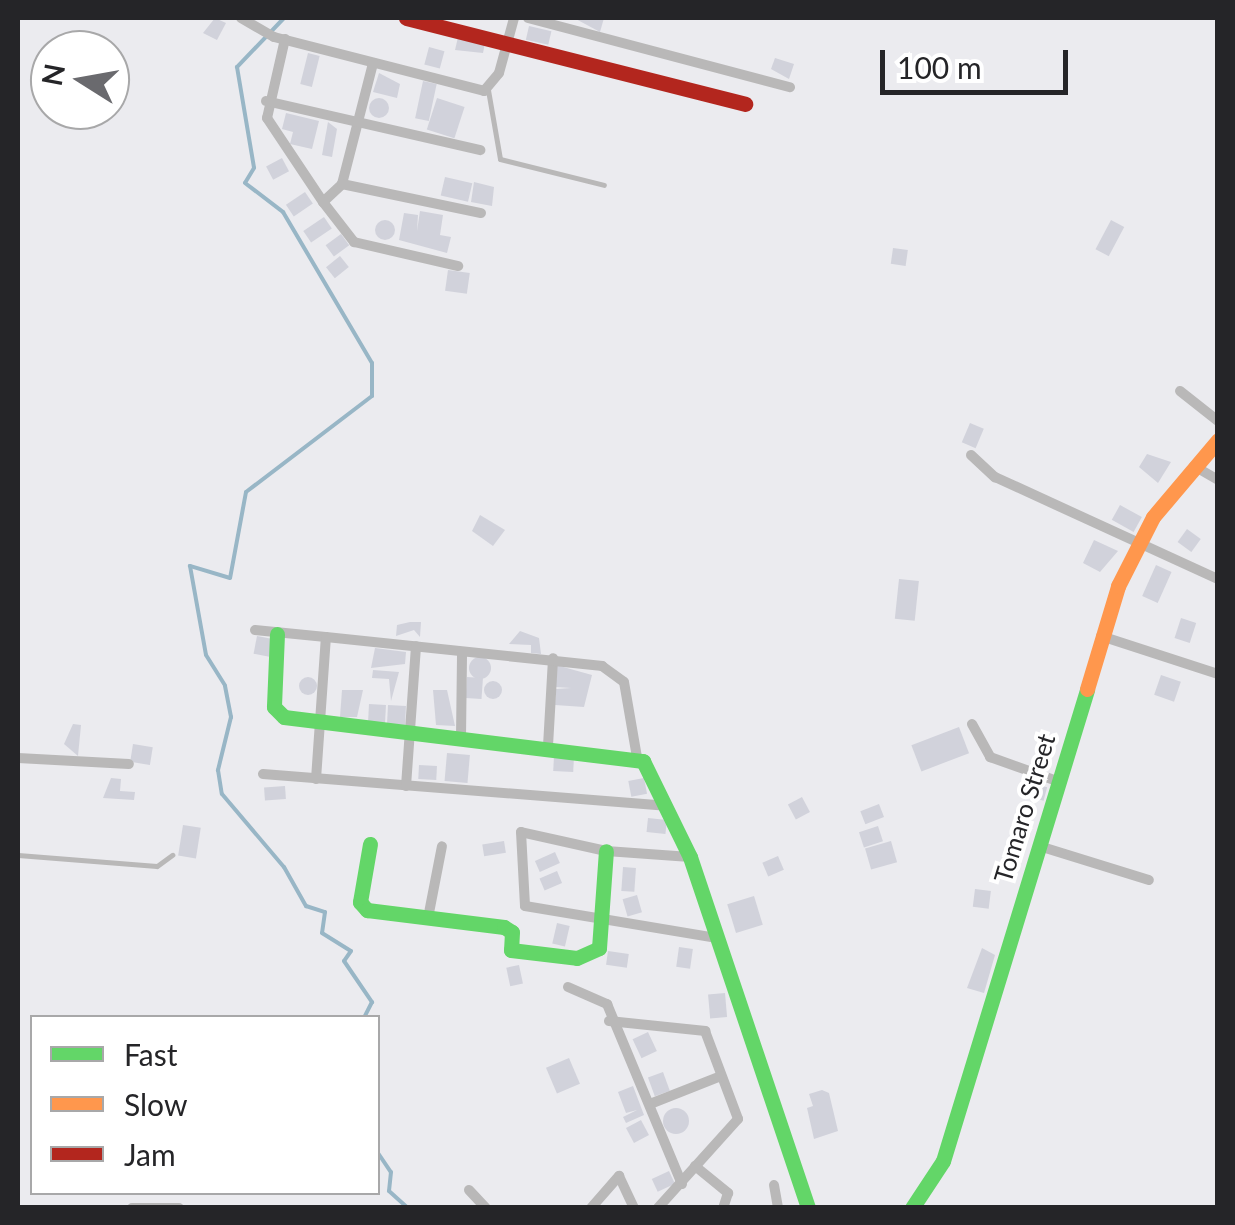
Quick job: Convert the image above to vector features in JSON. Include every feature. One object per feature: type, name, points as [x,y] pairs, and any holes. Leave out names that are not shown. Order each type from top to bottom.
[{"type":"street","points":[[241,18],[279,38],[488,90],[514,18]]},
{"type":"street","points":[[406,18],[745,104]]},
{"type":"street","points":[[528,18],[790,87]]},
{"type":"street","points":[[279,38],[266,101],[277,137],[354,242],[458,266]]},
{"type":"street","points":[[323,202],[342,184],[373,63]]},
{"type":"street","points":[[266,101],[480,150]]},
{"type":"street","points":[[342,184],[481,213]]},
{"type":"street","points":[[1180,390],[1218,421]]},
{"type":"street","name":"Tomaro Street","points":[[912,1208],[943,1161],[1061,782],[1100,636],[1140,544],[1194,466],[1218,440]]},
{"type":"street","points":[[971,455],[981,470],[1218,579]]},
{"type":"street","points":[[1194,466],[1218,480]]},
{"type":"street","points":[[255,630],[592,662],[624,682],[637,757],[690,857],[808,1208]]},
{"type":"street","points":[[276,634],[275,711],[321,723],[637,757]]},
{"type":"street","points":[[1100,636],[1218,674]]},
{"type":"street","points":[[316,779],[326,638]]},
{"type":"street","points":[[406,786],[413,734],[416,646]]},
{"type":"street","points":[[461,738],[462,652]]},
{"type":"street","points":[[548,746],[553,658]]},
{"type":"street","points":[[972,724],[990,757],[1061,782]]},
{"type":"street","points":[[18,758],[128,764]]},
{"type":"street","points":[[263,774],[666,806]]},
{"type":"street","points":[[690,857],[606,851],[521,832],[525,906],[601,914],[716,938]]},
{"type":"street","points":[[370,844],[360,902],[367,910],[504,927],[512,932],[511,950],[577,958],[599,948],[606,851]]},
{"type":"street","points":[[428,918],[442,846]]},
{"type":"street","points":[[1040,846],[1149,880]]},
{"type":"street","points":[[568,988],[602,999],[682,1184]]},
{"type":"street","points":[[610,1020],[702,1028],[737,1124],[658,1208]]},
{"type":"street","points":[[650,1104],[722,1076]]},
{"type":"street","points":[[696,1166],[728,1193],[723,1208]]},
{"type":"street","points":[[591,1208],[620,1176],[634,1208]]},
{"type":"street","points":[[774,1185],[778,1208]]},
{"type":"street","points":[[469,1190],[486,1208]]},
{"type":"street","points":[[132,1208],[179,1208]]},
{"type":"lane","points":[[488,90],[500,159],[604,185]]},
{"type":"lane","points":[[18,855],[158,866],[172,854]]},
{"type":"building","points":[[215,18],[226,23],[217,40],[203,33]]},
{"type":"building","points":[[574,18],[604,18],[600,32]]},
{"type":"building","points":[[529,26],[551,31],[548,45],[526,40]]},
{"type":"building","points":[[459,33],[485,43],[483,53],[455,50]]},
{"type":"building","points":[[429,47],[444,51],[440,69],[424,64]]},
{"type":"building","points":[[308,53],[320,56],[312,87],[300,84]]},
{"type":"building","points":[[775,58],[794,64],[789,79],[771,69]]},
{"type":"building","points":[[379,73],[400,84],[397,98],[373,92]]},
{"type":"building","points":[[423,81],[437,84],[429,121],[415,118]]},
{"type":"building","points":[[375,98],[383,98],[389,108],[383,118],[375,118],[369,112],[369,104]]},
{"type":"building","points":[[437,98],[465,107],[454,138],[427,129]]},
{"type":"building","points":[[286,113],[319,121],[312,149],[290,144],[293,132],[282,129]]},
{"type":"building","points":[[328,122],[337,129],[332,157],[322,155]]},
{"type":"building","points":[[282,158],[289,171],[273,180],[266,166]]},
{"type":"building","points":[[445,177],[472,183],[468,202],[441,196]]},
{"type":"building","points":[[474,182],[494,187],[492,206],[471,202]]},
{"type":"building","points":[[305,192],[313,204],[294,216],[286,205]]},
{"type":"building","points":[[420,211],[443,215],[440,235],[451,237],[447,253],[399,240],[404,213],[418,215],[417,231]]},
{"type":"building","points":[[324,217],[332,229],[311,243],[303,231]]},
{"type":"building","points":[[385,220],[395,230],[385,240],[375,230]]},
{"type":"building","points":[[1111,220],[1124,227],[1109,256],[1096,249]]},
{"type":"building","points":[[341,234],[349,245],[334,256],[326,245]]},
{"type":"building","points":[[893,248],[908,250],[906,266],[891,264]]},
{"type":"building","points":[[340,256],[349,267],[335,278],[326,267]]},
{"type":"building","points":[[448,270],[470,273],[467,294],[445,291]]},
{"type":"building","points":[[970,423],[984,429],[976,448],[962,442]]},
{"type":"building","points":[[1147,454],[1171,462],[1158,483],[1139,467]]},
{"type":"building","points":[[1120,505],[1142,517],[1134,532],[1112,520]]},
{"type":"building","points":[[480,515],[505,530],[493,546],[472,531]]},
{"type":"building","points":[[1187,529],[1201,539],[1191,552],[1178,542]]},
{"type":"building","points":[[1094,540],[1118,551],[1100,572],[1083,563]]},
{"type":"building","points":[[1156,565],[1172,572],[1158,603],[1142,596]]},
{"type":"building","points":[[899,579],[919,581],[915,621],[895,619]]},
{"type":"building","points":[[1181,618],[1196,623],[1190,643],[1175,638]]},
{"type":"building","points":[[421,622],[420,637],[414,630],[396,636],[397,625]]},
{"type":"building","points":[[520,631],[539,638],[541,654],[531,653],[531,645],[509,644]]},
{"type":"building","points":[[257,636],[273,639],[269,657],[254,654]]},
{"type":"building","points":[[375,648],[406,652],[405,664],[371,668]]},
{"type":"building","points":[[480,657],[488,660],[488,676],[480,679],[472,676],[469,668],[472,660]]},
{"type":"building","points":[[556,665],[592,675],[584,707],[555,705],[556,689],[571,688],[555,687]]},
{"type":"building","points":[[373,670],[399,672],[391,701],[389,679],[372,678]]},
{"type":"building","points":[[1161,675],[1181,682],[1174,702],[1154,695]]},
{"type":"building","points":[[308,677],[317,686],[308,695],[299,686]]},
{"type":"building","points":[[467,677],[483,678],[481,699],[466,698]]},
{"type":"building","points":[[493,681],[500,683],[500,697],[493,699],[486,697],[484,690],[486,683]]},
{"type":"building","points":[[342,690],[363,690],[357,717],[340,717]]},
{"type":"building","points":[[433,690],[447,690],[455,726],[436,725]]},
{"type":"building","points":[[369,704],[386,705],[385,724],[368,723]]},
{"type":"building","points":[[388,705],[406,706],[405,725],[387,724]]},
{"type":"building","points":[[73,724],[81,725],[78,756],[64,744]]},
{"type":"building","points":[[959,727],[969,753],[921,771],[911,745]]},
{"type":"building","points":[[133,744],[153,747],[150,765],[130,762]]},
{"type":"building","points":[[447,753],[470,755],[467,783],[445,781]]},
{"type":"building","points":[[554,756],[574,757],[573,772],[553,771]]},
{"type":"building","points":[[419,765],[437,766],[436,780],[418,779]]},
{"type":"building","points":[[111,778],[121,779],[120,791],[135,792],[134,800],[103,798]]},
{"type":"building","points":[[644,778],[647,794],[631,797],[628,781]]},
{"type":"building","points":[[1024,781],[1047,787],[1044,801],[1020,795]]},
{"type":"building","points":[[285,786],[286,799],[265,800],[264,787]]},
{"type":"building","points":[[802,797],[810,812],[796,820],[788,805]]},
{"type":"building","points":[[879,804],[884,817],[865,824],[860,811]]},
{"type":"building","points":[[648,818],[667,820],[665,834],[647,832]]},
{"type":"building","points":[[183,825],[201,828],[196,858],[178,856]]},
{"type":"building","points":[[878,826],[883,841],[864,847],[859,832]]},
{"type":"building","points":[[504,841],[506,853],[484,856],[482,844]]},
{"type":"building","points":[[891,841],[897,862],[871,870],[865,848]]},
{"type":"building","points":[[555,852],[560,863],[540,872],[535,861]]},
{"type":"building","points":[[778,856],[784,870],[768,876],[762,863]]},
{"type":"building","points":[[623,867],[636,868],[634,892],[621,891]]},
{"type":"building","points":[[557,871],[562,883],[545,890],[540,878]]},
{"type":"building","points":[[975,889],[991,891],[989,909],[973,907]]},
{"type":"building","points":[[637,895],[642,912],[628,916],[623,899]]},
{"type":"building","points":[[754,896],[763,925],[736,933],[727,904]]},
{"type":"building","points":[[557,923],[570,926],[565,946],[552,943]]},
{"type":"building","points":[[679,947],[693,949],[690,969],[676,967]]},
{"type":"building","points":[[982,948],[995,955],[984,993],[967,988]]},
{"type":"building","points":[[608,951],[629,954],[627,968],[606,965]]},
{"type":"building","points":[[519,965],[523,984],[510,986],[506,968]]},
{"type":"building","points":[[725,993],[727,1017],[710,1018],[708,994]]},
{"type":"building","points":[[648,1032],[657,1051],[641,1058],[633,1039]]},
{"type":"building","points":[[569,1058],[580,1084],[557,1094],[546,1068]]},
{"type":"building","points":[[663,1072],[670,1091],[655,1096],[648,1077]]},
{"type":"building","points":[[633,1086],[644,1115],[626,1123],[623,1117],[637,1110],[626,1113],[618,1092]]},
{"type":"building","points":[[822,1090],[829,1093],[838,1131],[814,1139],[807,1108],[813,1106],[809,1094]]},
{"type":"building","points":[[676,1108],[686,1111],[686,1131],[676,1134],[666,1131],[663,1121],[666,1111]]},
{"type":"building","points":[[641,1120],[649,1135],[634,1143],[626,1128]]},
{"type":"building","points":[[669,1171],[675,1184],[658,1192],[652,1179]]},
{"type":"waterway","points":[[284,18],[237,67],[254,168],[245,183],[283,212],[372,363],[372,396],[246,492],[230,578],[190,566],[206,655],[225,686],[231,717],[218,770],[222,794],[284,867],[306,906],[325,912],[322,933],[351,951],[344,961],[372,1002],[366,1015]]},
{"type":"waterway","points":[[380,1156],[391,1172],[389,1191],[408,1208]]},
{"type":"traffic: fast","points":[[277,634],[274,707],[284,717],[643,761],[690,857],[808,1208]]},
{"type":"traffic: fast","points":[[912,1208],[943,1161],[1087,689]]},
{"type":"traffic: fast","points":[[370,844],[360,902],[367,910],[504,927],[512,932],[511,950],[577,958],[599,948],[606,851]]},
{"type":"traffic: slow","points":[[1087,689],[1118,586],[1153,517],[1218,440]]},
{"type":"traffic: jam","points":[[406,18],[745,104]]}]
